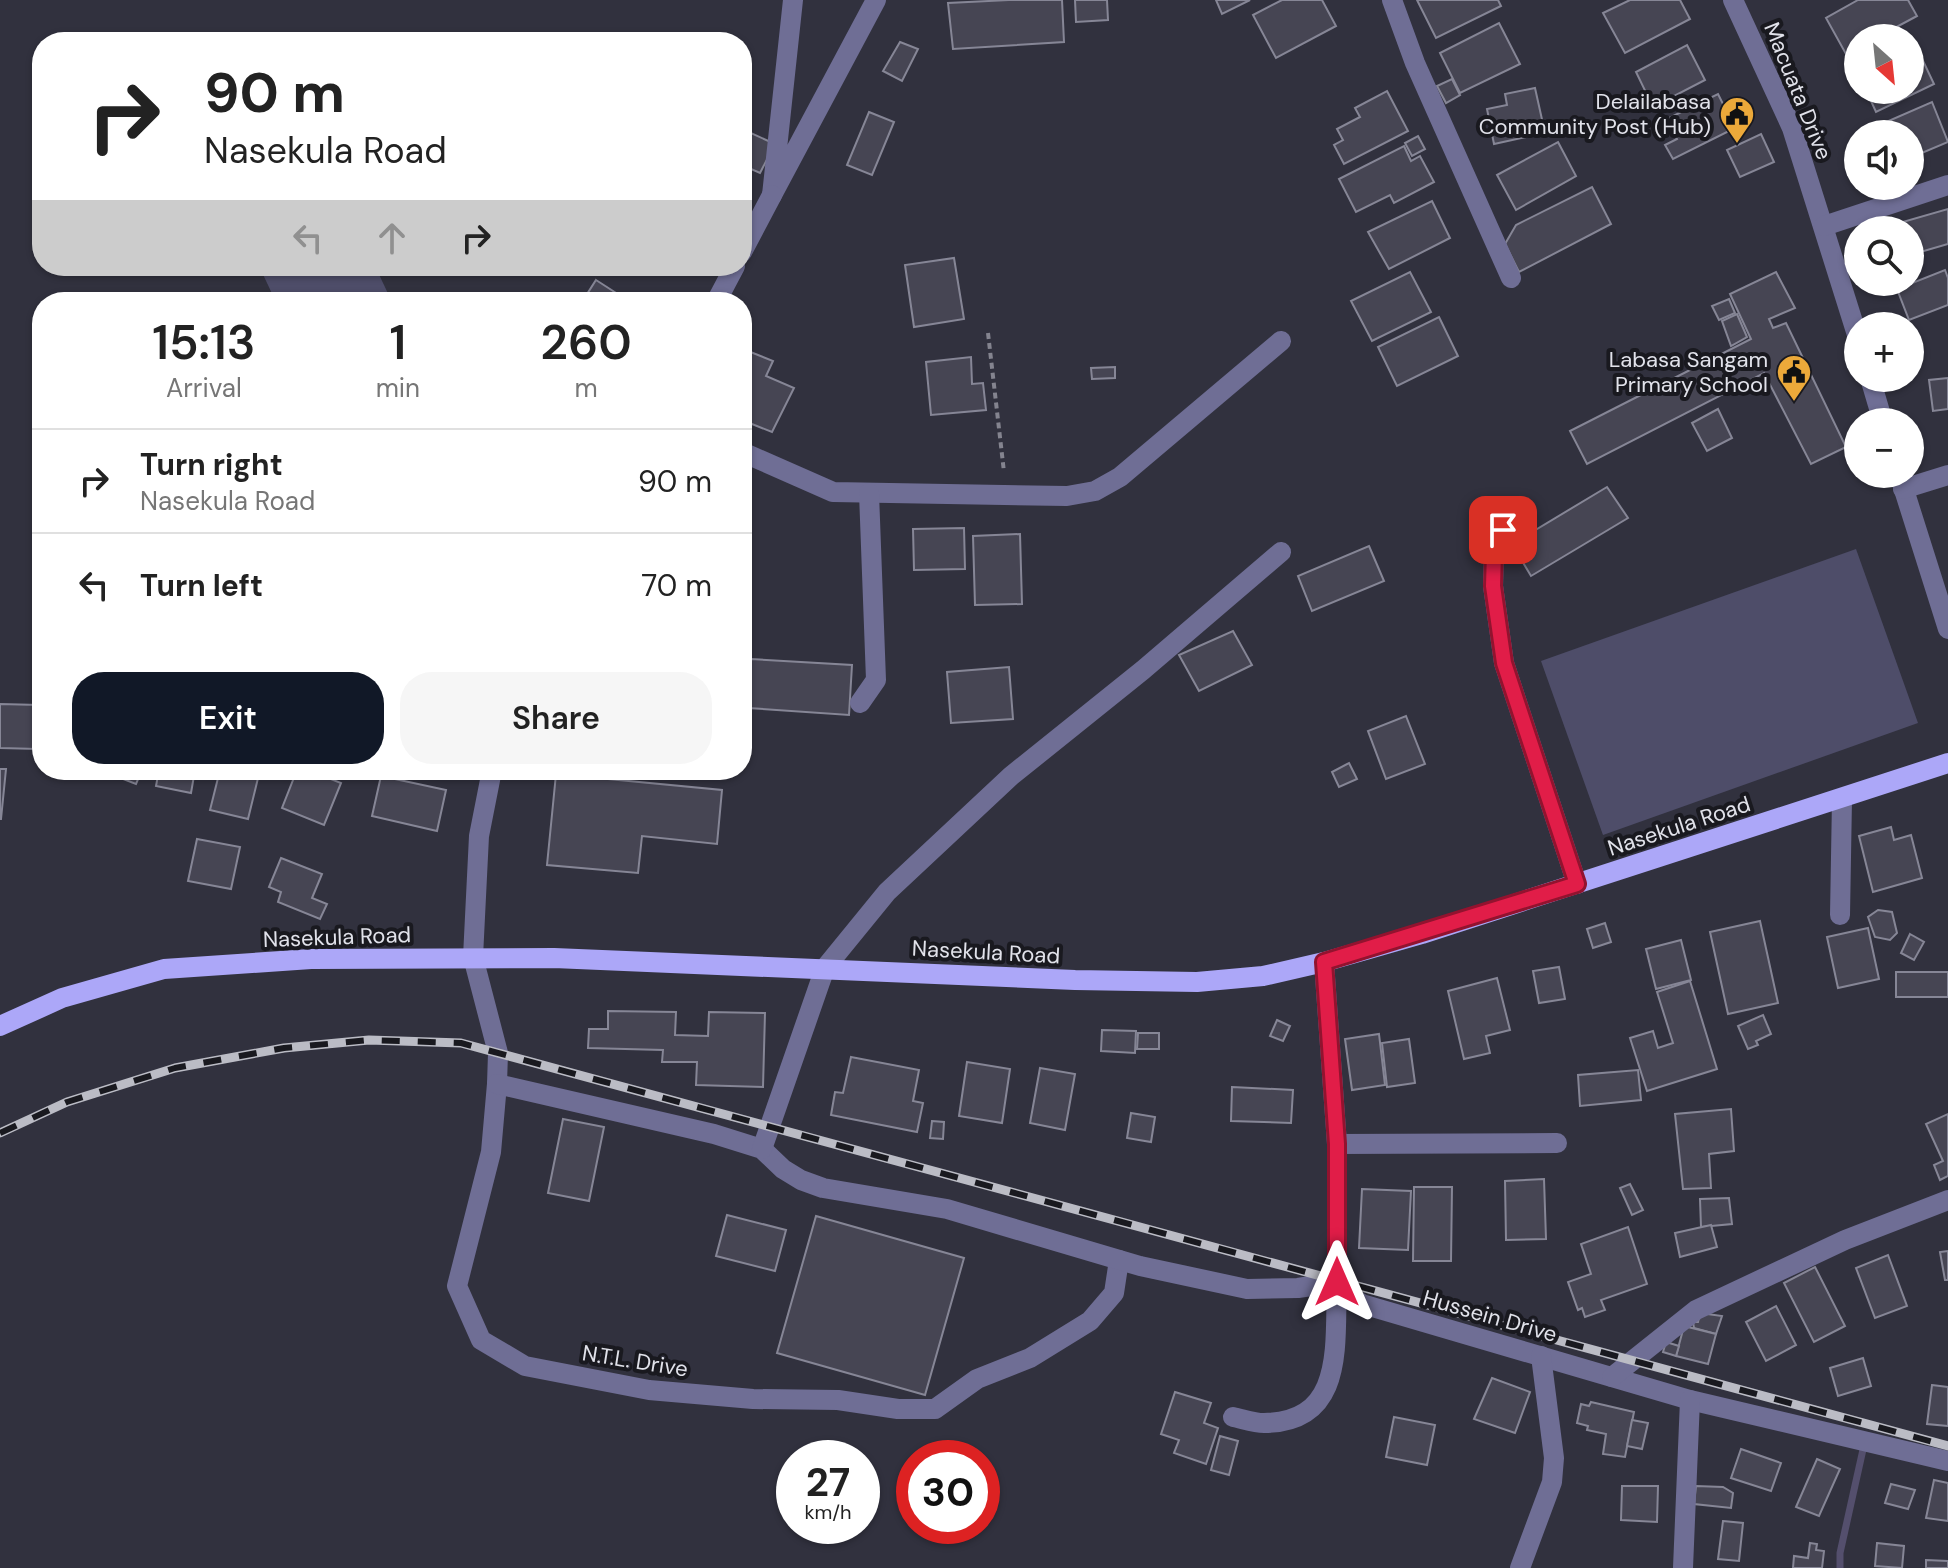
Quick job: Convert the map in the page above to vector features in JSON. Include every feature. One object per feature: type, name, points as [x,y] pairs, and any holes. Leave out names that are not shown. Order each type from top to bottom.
[{"type":"main road","name":"Nasekula Road","points":[[0,1026],[62,998],[164,969],[311,959],[473,957],[825,968],[1075,980],[1197,982],[1263,976],[1324,962],[1577,884],[1948,763]]},
{"type":"street","points":[[772,195],[793,0]]},
{"type":"street","points":[[752,233],[876,0]]},
{"type":"street","points":[[1392,0],[1415,63],[1511,278]]},
{"type":"street","name":"Macuata Drive","points":[[1733,0],[1792,128],[1850,312]]},
{"type":"street","points":[[1824,226],[1948,185]]},
{"type":"street","points":[[752,456],[833,492],[1067,496],[1095,491],[1120,477],[1281,341]]},
{"type":"street","points":[[1924,478],[1948,475]]},
{"type":"street","points":[[1903,488],[1948,629]]},
{"type":"street","points":[[860,703],[876,680],[869,493]]},
{"type":"street","points":[[1512,509],[1494,552],[1493,586],[1504,663],[1577,884]]},
{"type":"street","points":[[762,1149],[825,968],[887,892],[1011,776],[1143,670],[1281,552]]},
{"type":"street","name":"N.T.L. Drive","points":[[490,780],[479,836],[473,957],[498,1053],[497,1084],[491,1152],[457,1286],[481,1340],[525,1366],[649,1390],[753,1399],[838,1400],[898,1409],[935,1409],[977,1379],[1030,1358],[1090,1321],[1114,1293],[1119,1260]]},
{"type":"street","points":[[1840,915],[1842,799]]},
{"type":"street","points":[[1233,1417],[1264,1423],[1300,1416],[1324,1397],[1332,1373],[1337,1282],[1337,1144],[1324,962]]},
{"type":"street","points":[[497,1084],[714,1134],[762,1149],[783,1169],[823,1188],[947,1209],[1119,1260],[1247,1289],[1298,1288],[1337,1282]]},
{"type":"street","points":[[1337,1144],[1557,1143]]},
{"type":"street","points":[[1612,1377],[1696,1310],[1845,1240],[1948,1200]]},
{"type":"street","name":"Hussein Drive","points":[[1337,1282],[1343,1292],[1362,1304],[1690,1400],[1948,1461]]},
{"type":"street","points":[[1520,1568],[1552,1482],[1554,1458],[1541,1356]]},
{"type":"street","points":[[1683,1568],[1690,1400]]},
{"type":"path","points":[[988,333],[1004,461],[1004,495]]},
{"type":"shaded area","points":[[264,276],[380,276],[387,292],[271,292]]},
{"type":"shaded area","points":[[1856,549],[1918,723],[1603,835],[1541,661]]},
{"type":"building","points":[[1062,0],[1064,42],[953,49],[948,3]]},
{"type":"building","points":[[1075,0],[1107,0],[1108,20],[1076,22]]},
{"type":"building","points":[[1216,0],[1250,0],[1222,14]]},
{"type":"building","points":[[1282,0],[1322,0],[1336,26],[1276,58],[1253,15]]},
{"type":"building","points":[[1417,0],[1498,0],[1501,6],[1436,38]]},
{"type":"building","points":[[1630,0],[1680,0],[1690,19],[1625,53],[1603,13]]},
{"type":"building","points":[[1858,0],[1908,0],[1917,16],[1902,24],[1844,24],[1844,50],[1826,18]]},
{"type":"building","points":[[1499,23],[1520,64],[1460,93],[1440,53]]},
{"type":"building","points":[[900,42],[918,49],[902,81],[883,71]]},
{"type":"building","points":[[1687,45],[1705,80],[1653,107],[1636,72]]},
{"type":"building","points":[[1924,63],[1934,84],[1924,89]]},
{"type":"building","points":[[1452,79],[1460,95],[1446,103],[1437,86]]},
{"type":"building","points":[[1535,88],[1545,133],[1494,144],[1487,109],[1507,105],[1505,94]]},
{"type":"building","points":[[1387,91],[1408,131],[1344,164],[1334,145],[1343,140],[1337,129],[1360,117],[1355,108]]},
{"type":"building","points":[[1718,94],[1735,128],[1673,159],[1665,145],[1677,139],[1667,119]]},
{"type":"building","points":[[1932,102],[1948,142],[1924,152],[1924,120],[1891,120]]},
{"type":"building","points":[[1872,104],[1893,104],[1876,112]]},
{"type":"building","points":[[869,112],[894,122],[872,175],[847,165]]},
{"type":"building","points":[[752,134],[775,144],[760,173],[752,169]]},
{"type":"building","points":[[1761,134],[1774,162],[1740,177],[1727,150]]},
{"type":"building","points":[[1418,136],[1425,149],[1412,156],[1405,143]]},
{"type":"building","points":[[1558,142],[1576,176],[1516,210],[1497,175]]},
{"type":"building","points":[[1404,146],[1411,161],[1420,156],[1434,182],[1394,203],[1390,195],[1356,212],[1339,179]]},
{"type":"building","points":[[1592,187],[1611,224],[1519,272],[1505,244],[1516,225]]},
{"type":"building","points":[[1432,201],[1450,238],[1389,269],[1368,232]]},
{"type":"building","points":[[1948,209],[1948,244],[1924,251],[1924,216]]},
{"type":"building","points":[[954,258],[964,319],[914,327],[905,265]]},
{"type":"building","points":[[1945,270],[1948,305],[1924,314],[1906,312],[1900,296],[1924,296],[1924,278]]},
{"type":"building","points":[[1410,272],[1431,312],[1372,341],[1351,301]]},
{"type":"building","points":[[1776,272],[1795,308],[1769,319],[1773,328],[1786,323],[1844,448],[1811,464],[1764,373],[1587,464],[1570,431],[1751,339],[1730,294]]},
{"type":"building","points":[[596,280],[615,292],[588,292]]},
{"type":"building","points":[[1729,299],[1735,313],[1719,320],[1712,306]]},
{"type":"building","points":[[1737,314],[1747,337],[1731,346],[1722,321]]},
{"type":"building","points":[[1439,317],[1458,356],[1397,386],[1378,347]]},
{"type":"building","points":[[752,353],[773,361],[766,376],[794,388],[772,432],[752,424]]},
{"type":"building","points":[[971,357],[972,384],[983,383],[986,410],[931,415],[926,362]]},
{"type":"building","points":[[1115,367],[1115,378],[1092,379],[1091,368]]},
{"type":"building","points":[[1948,378],[1948,409],[1933,411],[1929,380]]},
{"type":"building","points":[[1718,409],[1732,438],[1707,451],[1692,423]]},
{"type":"building","points":[[1607,487],[1628,518],[1531,576],[1512,544]]},
{"type":"building","points":[[964,528],[965,569],[914,570],[913,529]]},
{"type":"building","points":[[1020,534],[1022,604],[975,605],[973,536]]},
{"type":"building","points":[[1369,546],[1384,581],[1312,611],[1298,576]]},
{"type":"building","points":[[1233,631],[1252,665],[1199,691],[1179,655]]},
{"type":"building","points":[[752,659],[852,665],[849,715],[752,708]]},
{"type":"building","points":[[1009,667],[1013,719],[951,723],[947,672]]},
{"type":"building","points":[[0,704],[32,705],[32,749],[0,748]]},
{"type":"building","points":[[1406,716],[1425,764],[1386,779],[1368,731]]},
{"type":"building","points":[[1349,763],[1357,779],[1339,787],[1332,772]]},
{"type":"building","points":[[0,769],[6,769],[1,819],[0,819]]},
{"type":"building","points":[[157,780],[193,780],[191,793],[156,786]]},
{"type":"building","points":[[218,780],[258,780],[248,819],[210,810]]},
{"type":"building","points":[[293,780],[333,780],[341,783],[324,825],[282,808]]},
{"type":"building","points":[[380,780],[400,780],[446,790],[437,831],[372,816]]},
{"type":"building","points":[[555,780],[618,780],[722,790],[717,844],[642,836],[638,873],[547,865]]},
{"type":"building","points":[[1891,827],[1894,840],[1911,835],[1922,878],[1873,892],[1859,836]]},
{"type":"building","points":[[197,839],[240,847],[231,889],[188,881]]},
{"type":"building","points":[[281,858],[322,874],[312,898],[327,904],[320,919],[278,902],[281,892],[269,887]]},
{"type":"building","points":[[1878,910],[1892,912],[1897,933],[1890,940],[1875,937],[1868,917]]},
{"type":"building","points":[[1760,921],[1778,1003],[1728,1014],[1710,932]]},
{"type":"building","points":[[1605,923],[1611,942],[1593,948],[1587,929]]},
{"type":"building","points":[[1868,928],[1879,979],[1838,988],[1827,937]]},
{"type":"building","points":[[1910,934],[1924,942],[1914,960],[1901,953]]},
{"type":"building","points":[[1681,940],[1691,980],[1656,989],[1646,949]]},
{"type":"building","points":[[1559,967],[1565,999],[1539,1003],[1533,971]]},
{"type":"building","points":[[1896,972],[1948,972],[1948,997],[1896,997]]},
{"type":"building","points":[[1497,978],[1510,1030],[1486,1036],[1490,1053],[1464,1059],[1448,991]]},
{"type":"building","points":[[1690,981],[1717,1069],[1647,1091],[1630,1038],[1653,1031],[1658,1048],[1673,1043],[1657,992]]},
{"type":"building","points":[[608,1011],[676,1012],[675,1035],[708,1036],[709,1012],[765,1013],[763,1087],[696,1085],[697,1062],[662,1062],[663,1050],[588,1048],[589,1029],[608,1029]]},
{"type":"building","points":[[1763,1015],[1771,1034],[1748,1049],[1738,1026]]},
{"type":"building","points":[[1277,1020],[1290,1026],[1283,1041],[1270,1036]]},
{"type":"building","points":[[1102,1030],[1136,1031],[1135,1053],[1101,1051]]},
{"type":"building","points":[[1138,1033],[1159,1033],[1159,1049],[1137,1049]]},
{"type":"building","points":[[1379,1034],[1385,1085],[1352,1090],[1345,1039]]},
{"type":"building","points":[[1409,1039],[1415,1083],[1387,1087],[1382,1043]]},
{"type":"building","points":[[851,1057],[919,1070],[913,1101],[923,1103],[917,1132],[831,1115],[835,1092],[843,1093]]},
{"type":"building","points":[[967,1062],[1010,1069],[1002,1123],[959,1116]]},
{"type":"building","points":[[1040,1068],[1075,1074],[1065,1130],[1030,1123]]},
{"type":"building","points":[[1638,1070],[1641,1100],[1580,1106],[1578,1075]]},
{"type":"building","points":[[1232,1087],[1293,1090],[1291,1123],[1231,1121]]},
{"type":"building","points":[[1731,1109],[1734,1151],[1709,1154],[1711,1188],[1683,1189],[1675,1114]]},
{"type":"building","points":[[1131,1113],[1155,1117],[1151,1142],[1127,1138]]},
{"type":"building","points":[[1948,1114],[1948,1176],[1940,1180],[1934,1165],[1943,1161],[1926,1124]]},
{"type":"building","points":[[563,1119],[604,1127],[589,1201],[548,1193]]},
{"type":"building","points":[[932,1121],[944,1122],[943,1139],[930,1138]]},
{"type":"building","points":[[1544,1179],[1546,1239],[1506,1240],[1505,1181]]},
{"type":"building","points":[[1630,1184],[1643,1210],[1632,1215],[1620,1188]]},
{"type":"building","points":[[1414,1187],[1452,1187],[1451,1261],[1413,1261]]},
{"type":"building","points":[[1362,1189],[1411,1191],[1408,1250],[1359,1248]]},
{"type":"building","points":[[1729,1198],[1732,1224],[1701,1227],[1700,1199]]},
{"type":"building","points":[[727,1215],[786,1230],[775,1271],[716,1256]]},
{"type":"building","points":[[816,1216],[964,1258],[925,1395],[777,1353]]},
{"type":"building","points":[[1711,1225],[1717,1247],[1680,1257],[1675,1233]]},
{"type":"building","points":[[1628,1227],[1647,1284],[1601,1300],[1605,1310],[1585,1317],[1582,1308],[1578,1310],[1568,1282],[1591,1274],[1581,1244]]},
{"type":"building","points":[[1948,1251],[1948,1280],[1945,1280],[1940,1252]]},
{"type":"building","points":[[1888,1255],[1907,1306],[1875,1318],[1856,1268]]},
{"type":"building","points":[[1815,1267],[1845,1326],[1814,1342],[1784,1283]]},
{"type":"building","points":[[1776,1306],[1796,1345],[1766,1361],[1746,1322]]},
{"type":"building","points":[[1700,1313],[1722,1316],[1716,1334],[1694,1328],[1693,1322],[1698,1322]]},
{"type":"building","points":[[1684,1326],[1716,1334],[1708,1364],[1676,1356]]},
{"type":"building","points":[[1666,1342],[1679,1346],[1676,1356],[1663,1352]]},
{"type":"building","points":[[1863,1358],[1871,1386],[1838,1396],[1830,1368]]},
{"type":"building","points":[[1492,1378],[1530,1392],[1515,1433],[1474,1419]]},
{"type":"building","points":[[1932,1385],[1948,1387],[1948,1426],[1927,1424]]},
{"type":"building","points":[[1175,1392],[1211,1403],[1204,1423],[1218,1428],[1206,1464],[1174,1453],[1179,1440],[1161,1434]]},
{"type":"building","points":[[1591,1402],[1634,1412],[1625,1457],[1603,1454],[1606,1434],[1587,1430],[1588,1426],[1577,1423],[1581,1404],[1589,1406]]},
{"type":"building","points":[[1394,1417],[1435,1425],[1427,1465],[1386,1457]]},
{"type":"building","points":[[1632,1420],[1648,1423],[1642,1449],[1627,1446]]},
{"type":"building","points":[[1220,1436],[1238,1441],[1229,1475],[1211,1470]]},
{"type":"building","points":[[1741,1449],[1781,1463],[1771,1491],[1731,1478]]},
{"type":"building","points":[[1817,1459],[1840,1469],[1819,1516],[1796,1507]]},
{"type":"building","points":[[1934,1480],[1948,1483],[1948,1521],[1926,1518]]},
{"type":"building","points":[[1891,1484],[1915,1490],[1908,1509],[1885,1503]]},
{"type":"building","points":[[1622,1486],[1658,1486],[1657,1522],[1621,1520]]},
{"type":"building","points":[[1696,1486],[1723,1487],[1733,1493],[1731,1508],[1694,1504]]},
{"type":"building","points":[[1723,1521],[1743,1523],[1739,1561],[1718,1559]]},
{"type":"building","points":[[1810,1543],[1817,1544],[1816,1550],[1824,1551],[1822,1568],[1793,1568],[1794,1556],[1808,1558]]},
{"type":"building","points":[[1877,1543],[1904,1546],[1902,1568],[1875,1566]]},
{"type":"building","points":[[1926,1560],[1948,1561],[1948,1568],[1926,1568]]},
{"type":"waterway","points":[[1840,1568],[1840,1553],[1864,1445]]},
{"type":"railway","points":[[0,1133],[67,1102],[175,1068],[284,1048],[369,1040],[461,1043],[1948,1446]]},
{"type":"place","name":"Delailabasa Community Post (Hub)","points":[[1737,145]]},
{"type":"place","name":"Labasa Sangam Primary School","points":[[1794,403]]},
{"type":"route","points":[[1337,1282],[1337,1144],[1324,962],[1577,884],[1504,663],[1493,586],[1494,552],[1503,530]]}]
